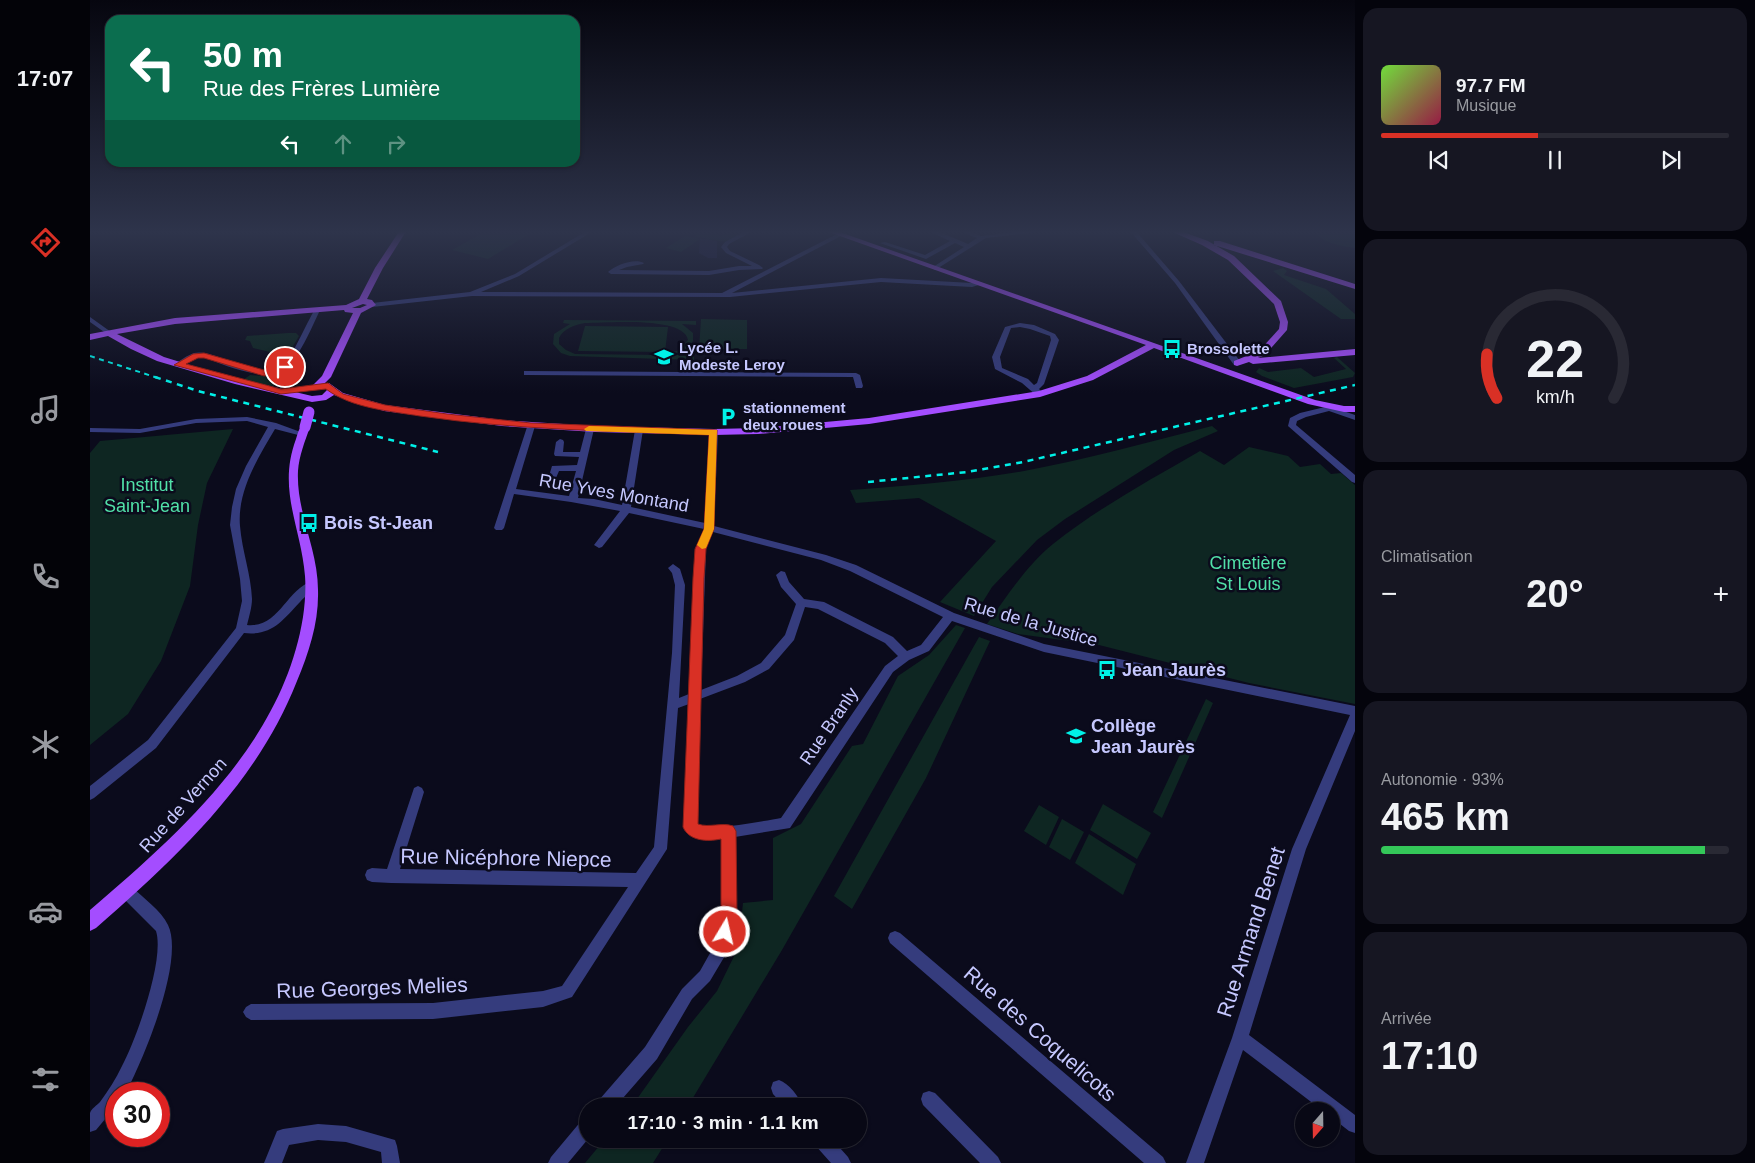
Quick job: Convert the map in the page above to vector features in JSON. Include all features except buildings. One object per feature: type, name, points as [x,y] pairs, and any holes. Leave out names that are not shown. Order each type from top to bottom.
[{"type":"main road","points":[[362,301],[371,284]]},
{"type":"main road","points":[[980,284],[1244,376],[1329,408],[1352,410]]},
{"type":"main road","points":[[1238,363],[1262,353],[1282,330],[1284,322],[1278,303],[1259,284]]},
{"type":"main road","points":[[90,337],[175,321],[347,307],[362,301],[370,302],[372,305],[368,309],[358,312],[350,311],[347,307]]},
{"type":"main road","points":[[310,398],[329,391],[358,312]]},
{"type":"main road","points":[[109,333],[136,349],[178,365],[310,398],[329,391],[384,408],[531,426],[714,432],[828,426],[980,405],[1090,378],[1153,345]]},
{"type":"main road","points":[[1206,363],[1217,365],[1355,352]]},
{"type":"main road","points":[[1238,363],[1244,376]]},
{"type":"main road","name":"Rue de Vernon","points":[[90,922],[176,846],[226,791],[268,730],[292,680],[306,638],[312,604],[312,585],[294,496],[292,471],[297,446],[304,430],[310,398]]},
{"type":"street","points":[[472,294],[495,284]]},
{"type":"street","points":[[722,296],[744,284]]},
{"type":"street","points":[[372,305],[472,294],[722,296],[839,284]]},
{"type":"street","points":[[1180,284],[1238,363]]},
{"type":"street","points":[[178,365],[196,356],[204,355],[264,373],[277,371],[285,367],[290,361],[317,310]]},
{"type":"street","points":[[90,319],[109,333]]},
{"type":"street","points":[[1018,325],[1030,326],[1054,335],[1055,340],[1037,392],[1025,381],[999,369],[996,357],[1008,327],[1018,325]]},
{"type":"street","points":[[527,373],[856,375],[859,386]]},
{"type":"street","points":[[1355,418],[1329,408],[1303,415],[1293,420],[1292,426],[1355,480]]},
{"type":"street","points":[[90,430],[140,431],[220,419],[247,419],[304,430]]},
{"type":"street","points":[[90,794],[152,744],[241,629],[247,601],[244,570],[235,525],[237,507],[240,489],[250,466],[273,425]]},
{"type":"street","points":[[499,528],[512,492],[531,426]]},
{"type":"street","points":[[573,499],[590,429]]},
{"type":"street","points":[[599,545],[626,510],[639,430]]},
{"type":"street","points":[[694,697],[701,549],[709,529],[714,432]]},
{"type":"street","points":[[560,442],[558,454],[583,455]]},
{"type":"street","points":[[553,476],[555,468],[580,468]]},
{"type":"street","name":"Rue Yves Montand","points":[[512,492],[573,499],[709,529]]},
{"type":"street","name":"Rue de la Justice","points":[[709,529],[823,557],[853,568],[950,616],[992,632],[1044,648],[1355,713]]},
{"type":"street","name":"Rue Georges Melies","points":[[251,1012],[434,1011],[543,999],[567,992],[660,849],[673,705],[680,585],[677,572],[673,568]]},
{"type":"street","points":[[781,575],[784,584],[801,603],[820,605],[889,640],[905,657]]},
{"type":"street","points":[[241,629],[250,631],[268,626],[281,618],[300,592],[312,585]]},
{"type":"street","points":[[673,705],[741,678],[765,666],[790,637],[801,603]]},
{"type":"street","name":"Rue Branly","points":[[694,697],[690,827],[697,832],[716,833],[785,824],[889,670],[905,657],[925,648],[950,616]]},
{"type":"street","name":"Rue Armand Benet","points":[[1195,1163],[1240,1038],[1299,849],[1355,713]]},
{"type":"street","points":[[391,876],[418,792]]},
{"type":"street","points":[[612,1098],[651,1053],[687,994],[705,976],[721,949],[729,916],[728,831]]},
{"type":"street","name":"Rue Nicéphore Niepce","points":[[372,875],[640,880]]},
{"type":"street","points":[[90,1124],[113,1098],[140,1045],[152,1015],[161,980],[166,946],[163,928],[126,891]]},
{"type":"street","name":"Rue des Coquelicots","points":[[895,938],[1157,1163]]},
{"type":"street","points":[[1240,1038],[1355,1125]]},
{"type":"street","points":[[779,1088],[787,1098]]},
{"type":"street","points":[[929,1099],[992,1163]]},
{"type":"street","points":[[273,1163],[283,1137],[318,1132],[346,1134],[389,1146],[391,1163]]},
{"type":"street","points":[[557,1163],[579,1137]]},
{"type":"street","points":[[830,1148],[842,1163]]},
{"type":"green space","points":[[1292,284],[1312,284],[1326,289],[1355,314],[1355,319],[1341,319]]},
{"type":"green space","points":[[701,319],[747,320],[747,349],[699,349]]},
{"type":"green space","points":[[564,320],[696,321],[696,325],[682,324],[693,333],[693,341],[687,350],[678,356],[694,355],[694,360],[570,356],[561,353],[553,344],[554,334],[570,324],[563,323]],"holes":[[[643,322],[659,324],[673,327],[683,332],[688,340],[679,350],[664,355],[575,354],[559,344],[559,338],[567,329],[585,323]]]},
{"type":"green space","points":[[585,326],[668,327],[665,352],[578,351]]},
{"type":"green space","points":[[296,333],[299,336],[287,356],[253,348],[250,341],[245,340],[247,336]]},
{"type":"green space","points":[[1337,357],[1355,373],[1353,377],[1294,388],[1256,372],[1259,368],[1268,372],[1301,368],[1314,377],[1346,369],[1334,358]]},
{"type":"green space","points":[[283,373],[299,385],[270,386],[243,380],[250,375],[262,376]]},
{"type":"green space","points":[[1212,426],[1218,431],[1174,450],[1065,519],[1037,540],[992,587],[974,616],[940,602],[996,541],[919,498],[856,503],[850,490],[937,483],[1024,471],[1095,456]]},
{"type":"green space","name":"Institut Saint-Jean","points":[[233,429],[207,483],[198,525],[190,586],[161,661],[128,714],[90,745],[90,453],[100,441]]},
{"type":"green space","name":"Cimetière St Louis","points":[[1249,447],[1288,456],[1300,467],[1320,464],[1331,474],[1341,473],[1355,485],[1355,704],[1249,683],[1099,645],[1018,634],[987,624],[1035,561],[1053,544],[1088,518],[1200,451],[1224,465]]},
{"type":"green space","points":[[956,625],[965,628],[782,950],[693,1098],[638,1098],[688,1027],[717,991],[738,948],[743,903],[773,900],[773,838],[801,824],[852,746],[863,744],[898,676],[929,655]]},
{"type":"green space","points":[[979,637],[990,641],[926,778],[852,909],[834,896]]},
{"type":"green space","points":[[1206,699],[1213,703],[1162,818],[1153,812]]},
{"type":"green space","points":[[1103,804],[1151,833],[1137,859],[1090,830]]},
{"type":"green space","points":[[1039,805],[1059,817],[1046,845],[1024,831]]},
{"type":"green space","points":[[1062,819],[1084,832],[1070,860],[1049,847]]},
{"type":"green space","points":[[1089,834],[1136,864],[1123,895],[1075,863]]},
{"type":"green space","points":[[598,1148],[662,1148],[653,1163],[585,1163]]},
{"type":"railway","points":[[90,356],[158,378]]},
{"type":"railway","points":[[155,377],[198,391],[438,452]]},
{"type":"railway","points":[[868,482],[967,472],[1023,462],[1355,385]]},
{"type":"slow traffic","points":[[589,429],[714,432],[709,529],[702,545]]},
{"type":"place","name":"Brossolette","points":[[1172,349]]},
{"type":"place","name":"Lycée L. Modeste Leroy","points":[[664,357]]},
{"type":"place","name":"stationnement deux roues","points":[[728,417]]},
{"type":"place","name":"Bois St-Jean","points":[[309,523]]},
{"type":"place","name":"Jean Jaurès","points":[[1107,670]]},
{"type":"place","name":"Collège Jean Jaurès","points":[[1076,736]]},
{"type":"route","points":[[285,367],[270,373],[264,373],[204,355],[196,356],[178,365],[281,391],[299,391],[319,386],[328,386],[340,395],[384,408],[447,417],[531,426],[714,432],[709,529],[701,549],[699,578],[690,827],[697,832],[716,833],[728,831],[729,916],[725,932]]}]
